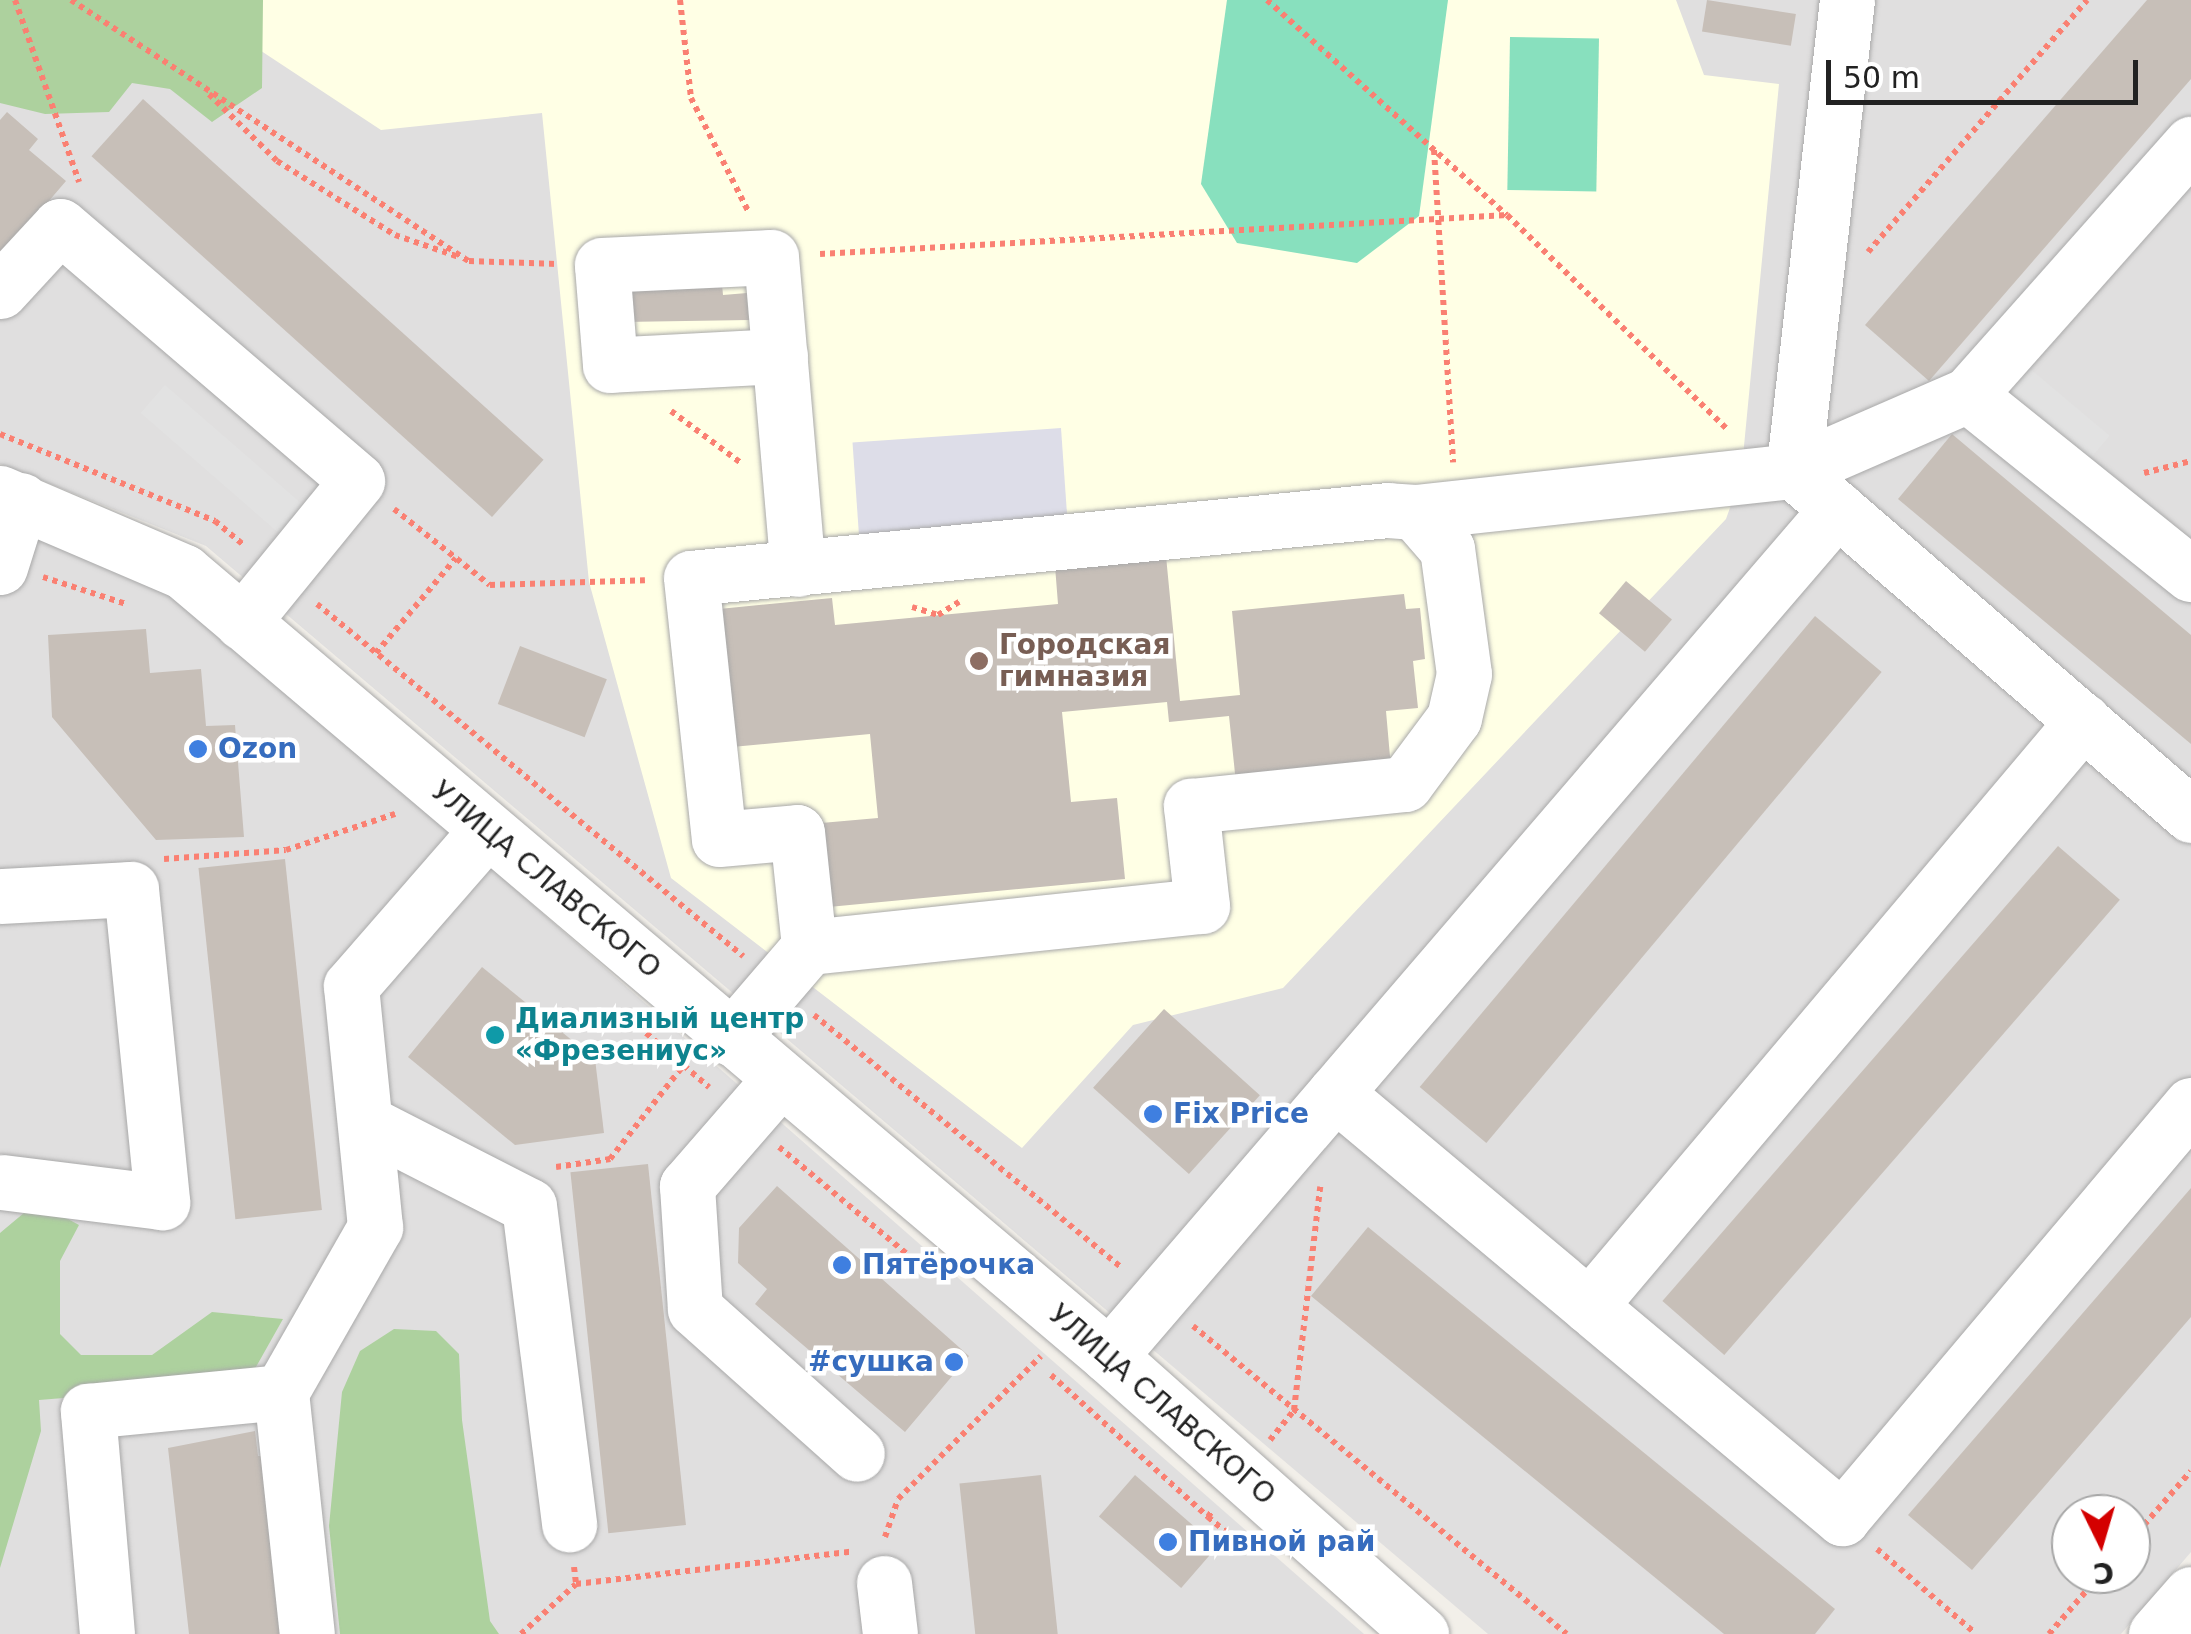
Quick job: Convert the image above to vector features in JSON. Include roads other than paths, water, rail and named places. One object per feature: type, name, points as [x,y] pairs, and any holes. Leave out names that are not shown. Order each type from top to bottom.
[{"type":"street","points":[[1793,472],[1846,0]]},
{"type":"street","points":[[809,947],[797,832],[719,839],[692,578],[1436,512],[1793,472],[1968,395],[2191,144]]},
{"type":"street","points":[[0,292],[60,226],[358,481],[242,622]]},
{"type":"street","points":[[780,356],[610,365],[602,265],[772,257],[798,569]]},
{"type":"street","points":[[1968,395],[2191,574]]},
{"type":"street","points":[[1793,472],[2191,815]]},
{"type":"street","points":[[0,565],[10,496]]},
{"type":"street","name":"УЛИЦА СЛАВСКОГО","points":[[10,496],[184,572],[1090,1340],[1421,1634]]},
{"type":"street","points":[[1090,1340],[1336,1093],[1836,509]]},
{"type":"street","points":[[731,1038],[809,947],[1202,906],[1191,806],[1405,784],[1454,718],[1464,674],[1447,549],[1436,512]]},
{"type":"street","points":[[1589,1306],[2083,722]]},
{"type":"street","points":[[307,1634],[281,1392],[375,1227],[351,986],[487,830]]},
{"type":"street","points":[[0,896],[131,890],[162,1202],[2,1182]]},
{"type":"street","points":[[780,1079],[687,1186],[695,1309],[857,1454]]},
{"type":"street","points":[[1336,1093],[1842,1518],[2191,1105]]},
{"type":"street","points":[[365,1122],[528,1206],[569,1524]]},
{"type":"street","points":[[107,1634],[88,1411],[281,1392]]},
{"type":"street","points":[[2156,1634],[2191,1594]]},
{"type":"place","name":"Городская гимназия","points":[[979,661]]},
{"type":"place","name":"Ozon","points":[[198,749]]},
{"type":"place","name":"Диализный центр «Фрезениус»","points":[[495,1035]]},
{"type":"place","name":"Fix Price","points":[[1153,1114]]},
{"type":"place","name":"Пятёрочка","points":[[842,1265]]},
{"type":"place","name":"#сушка","points":[[954,1362]]},
{"type":"place","name":"Пивной рай","points":[[1168,1542]]}]
